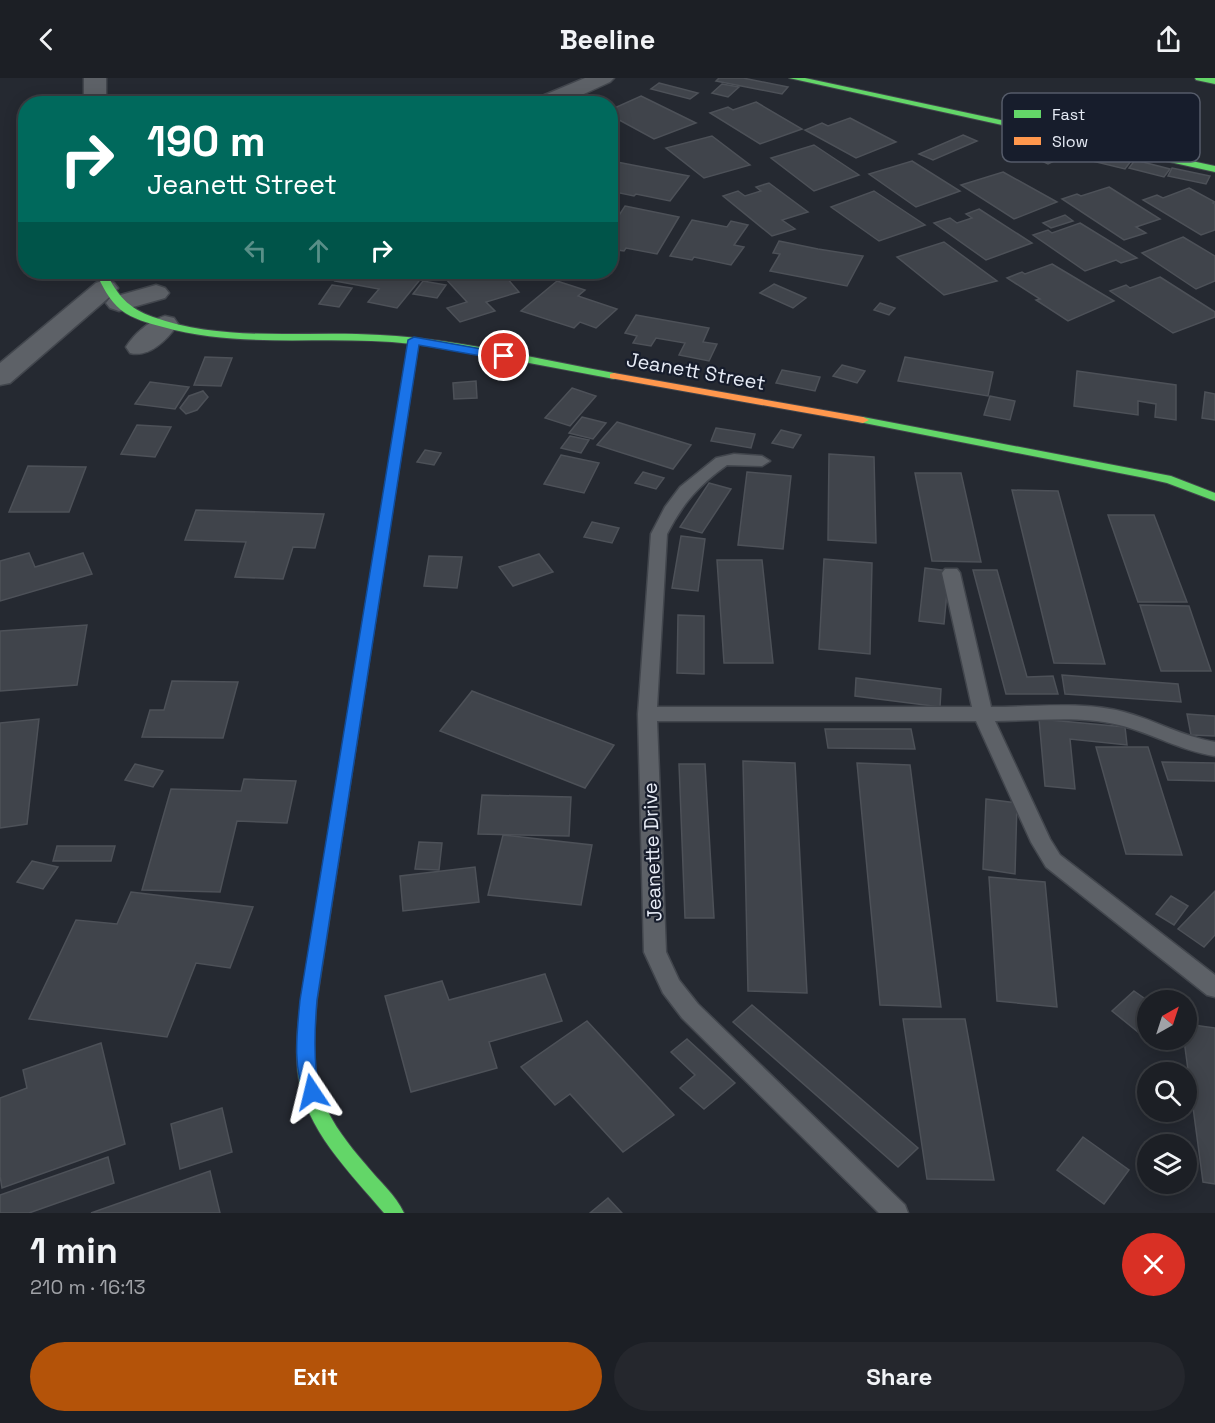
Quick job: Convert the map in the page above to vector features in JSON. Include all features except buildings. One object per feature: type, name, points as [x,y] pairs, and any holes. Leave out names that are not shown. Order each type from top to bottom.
[{"type":"main road","points":[[793,78],[1002,123]]},
{"type":"main road","points":[[1199,78],[1215,81]]},
{"type":"main road","points":[[1183,162],[1215,169]]},
{"type":"main road","name":"Jeanett Street","points":[[108,287],[165,324],[185,330],[219,334],[356,336],[414,340],[840,416],[1145,474],[1171,480],[1215,497]]},
{"type":"main road","points":[[395,1213],[316,1108],[308,1076],[305,1039],[311,988],[414,340]]},
{"type":"street","points":[[95,78],[95,96]]},
{"type":"street","points":[[561,96],[603,78]]},
{"type":"street","points":[[0,377],[108,287],[156,293]]},
{"type":"street","points":[[139,347],[165,324]]},
{"type":"lane","name":"Jeanette Drive","points":[[762,461],[734,459],[722,462],[686,491],[665,518],[659,534],[647,714],[656,952],[670,986],[690,1011],[896,1213]]},
{"type":"lane","points":[[951,573],[983,715],[1032,824],[1053,861],[1215,988]]},
{"type":"lane","points":[[647,714],[983,715],[1061,713],[1121,718],[1195,746],[1215,749]]},
{"type":"traffic: fast","points":[[793,78],[1002,123]]},
{"type":"traffic: fast","points":[[1199,78],[1215,81]]},
{"type":"traffic: fast","points":[[1183,162],[1215,169]]},
{"type":"traffic: fast","points":[[104,279],[117,300],[129,311],[183,330],[238,336],[355,337],[410,341],[469,349],[614,376]]},
{"type":"traffic: fast","points":[[863,420],[1145,474],[1171,480],[1215,497]]},
{"type":"traffic: fast","points":[[376,579],[309,1000],[306,1061],[312,1097],[327,1128],[348,1158],[395,1213]]},
{"type":"traffic: slow","points":[[376,579],[414,341]]},
{"type":"traffic: slow","points":[[614,376],[863,420]]},
{"type":"route","points":[[312,1092],[308,1076],[305,1039],[309,1000],[414,340],[504,356]]}]
